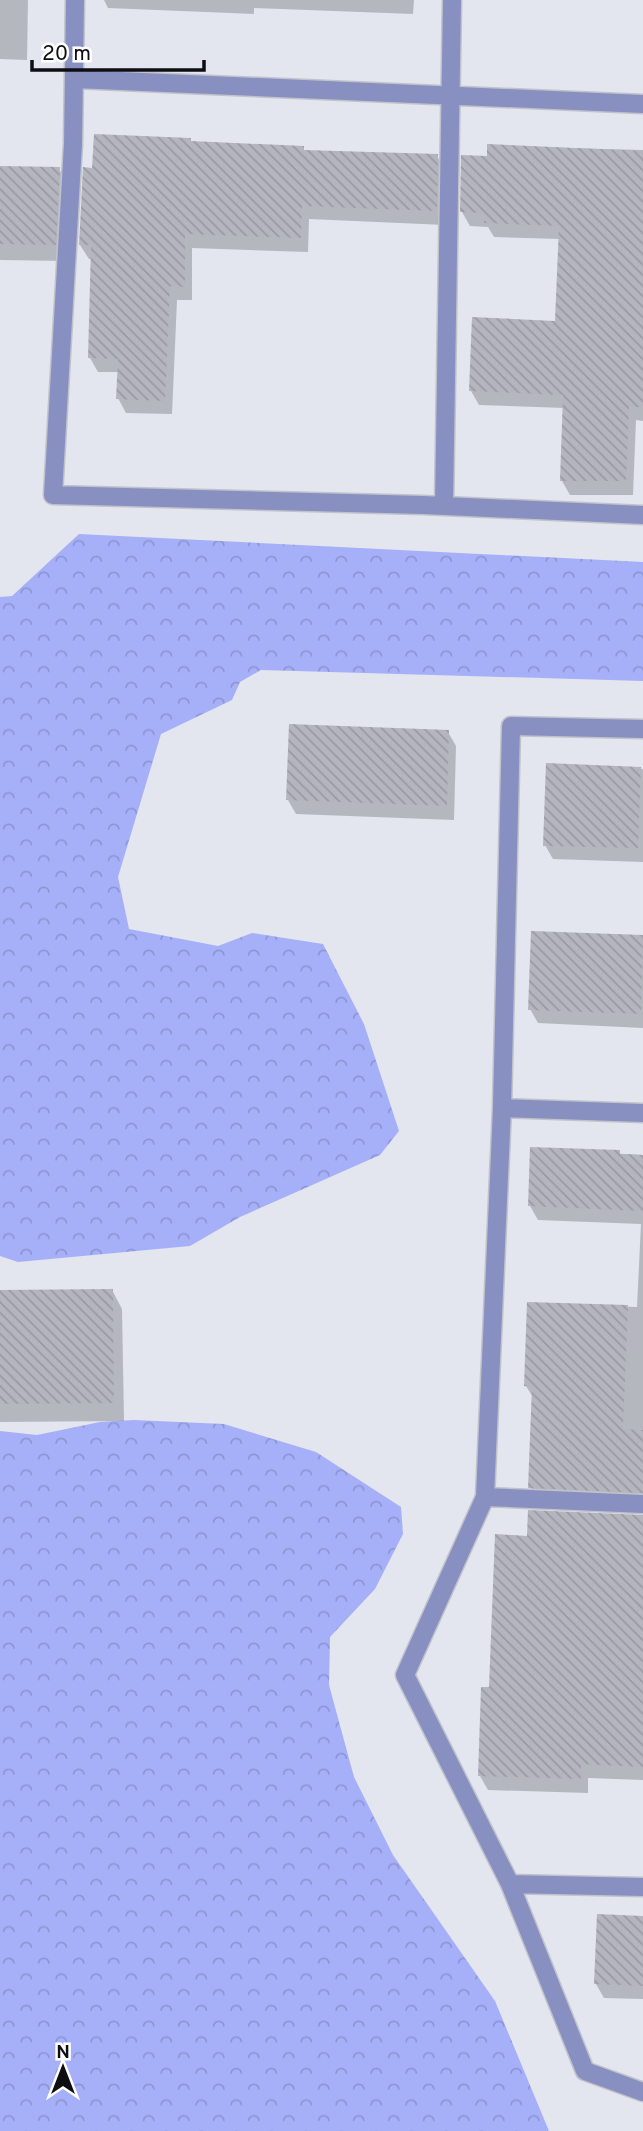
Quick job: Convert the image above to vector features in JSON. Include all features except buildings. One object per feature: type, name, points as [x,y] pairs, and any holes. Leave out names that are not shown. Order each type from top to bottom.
[{"type":"street","points":[[75,0],[75,79],[52,495],[444,506],[643,515]]},
{"type":"street","points":[[444,506],[452,0]]},
{"type":"street","points":[[75,79],[450,98],[643,104]]},
{"type":"street","points":[[643,729],[510,726],[502,1108],[485,1497],[405,1675],[510,1884],[585,2071],[643,2092]]},
{"type":"street","points":[[502,1108],[643,1114]]},
{"type":"street","points":[[485,1497],[643,1504]]},
{"type":"street","points":[[510,1884],[643,1887]]},
{"type":"green space","points":[[79,534],[643,562],[643,681],[261,670],[240,682],[232,700],[161,734],[118,877],[129,929],[218,946],[252,933],[323,944],[364,1024],[399,1131],[380,1155],[240,1217],[190,1246],[18,1262],[0,1256],[0,597],[12,596]]},
{"type":"green space","points":[[134,1420],[224,1424],[316,1452],[401,1507],[403,1534],[375,1589],[330,1637],[329,1685],[354,1777],[393,1855],[495,2001],[549,2131],[0,2131],[0,1431],[37,1435],[100,1422]]}]
